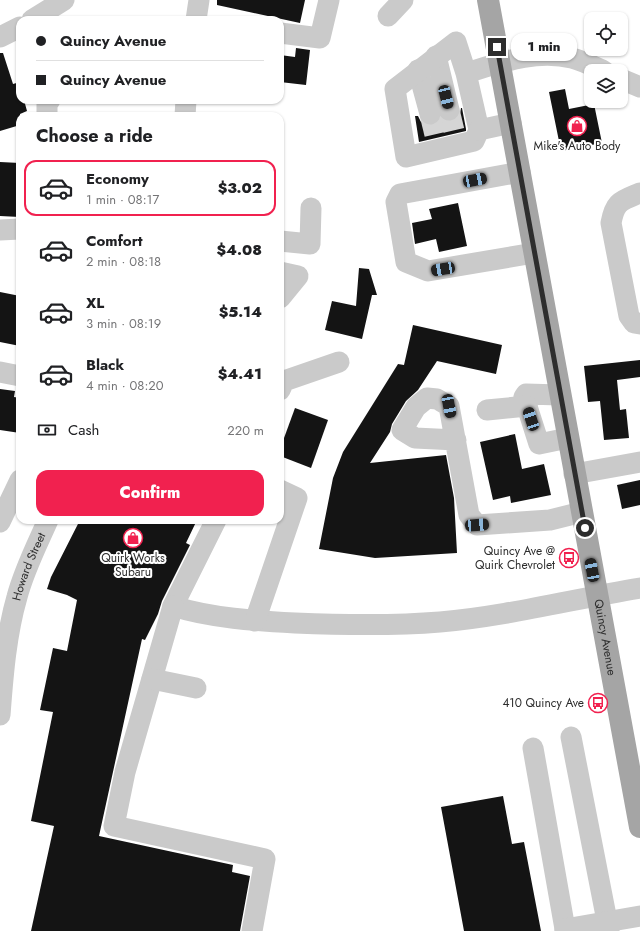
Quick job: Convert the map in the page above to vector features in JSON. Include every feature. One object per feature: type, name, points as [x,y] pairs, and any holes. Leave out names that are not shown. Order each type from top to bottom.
[{"type":"main road","name":"Quincy Avenue","points":[[488,0],[574,474],[637,797],[640,827]]},
{"type":"street","points":[[38,16],[64,0]]},
{"type":"street","points":[[197,16],[199,0]]},
{"type":"street","points":[[284,34],[320,38],[329,0]]},
{"type":"street","points":[[388,16],[403,0]]},
{"type":"street","points":[[0,37],[16,29]]},
{"type":"street","points":[[456,42],[466,73],[479,130],[474,141],[446,142],[406,157],[395,89],[456,42]]},
{"type":"street","points":[[466,73],[500,62],[539,55],[555,55],[573,58],[587,64]]},
{"type":"street","points":[[427,64],[439,112]]},
{"type":"street","points":[[628,82],[640,87]]},
{"type":"street","points":[[479,130],[511,123]]},
{"type":"street","points":[[520,172],[400,194],[396,202],[406,262],[428,271],[534,253]]},
{"type":"street","points":[[640,193],[619,202],[613,212],[611,223],[629,316],[634,323],[640,324]]},
{"type":"street","points":[[284,241],[310,244],[311,208]]},
{"type":"street","points":[[0,230],[16,229]]},
{"type":"street","points":[[284,273],[298,276],[284,293]]},
{"type":"street","points":[[284,381],[339,362]]},
{"type":"street","points":[[0,372],[16,375]]},
{"type":"street","points":[[560,395],[526,394],[524,397],[539,444],[568,438]]},
{"type":"street","points":[[487,410],[527,406]]},
{"type":"street","points":[[456,440],[469,515],[477,525],[550,520],[582,512]]},
{"type":"street","points":[[574,474],[640,462]]},
{"type":"street","points":[[0,522],[16,488]]},
{"type":"street","points":[[255,620],[297,498],[284,492]]},
{"type":"street","name":"Howard Street","points":[[0,701],[6,624],[46,524]]},
{"type":"street","points":[[214,524],[173,606],[125,772],[114,826],[265,859],[252,931]]},
{"type":"street","points":[[173,606],[189,611],[255,620],[340,625],[387,625],[442,622],[519,611],[640,588]]},
{"type":"street","points":[[152,679],[196,688]]},
{"type":"street","points":[[571,737],[608,926]]},
{"type":"street","points":[[533,748],[565,930],[608,926],[640,916]]},
{"type":"building","points":[[217,0],[305,0],[300,23],[284,20],[284,16],[268,16],[217,5]]},
{"type":"building","points":[[296,48],[310,50],[306,85],[284,82],[284,56],[295,57]]},
{"type":"building","points":[[0,53],[3,53],[13,84],[16,83],[16,104],[25,104],[27,111],[16,112],[16,126],[0,131]]},
{"type":"building","name":"Mike's Auto Body","points":[[565,89],[569,109],[584,106],[584,108],[595,108],[602,143],[561,151],[549,92]]},
{"type":"building","points":[[461,108],[466,131],[419,142],[415,116],[418,116],[421,122],[433,126],[441,119],[446,122],[451,122],[457,119]]},
{"type":"building","points":[[0,162],[16,163],[16,217],[0,216]]},
{"type":"building","points":[[458,203],[467,246],[439,252],[436,239],[415,244],[412,223],[432,219],[429,209]]},
{"type":"building","points":[[359,268],[369,269],[377,295],[372,295],[362,339],[325,330],[332,301],[356,306]]},
{"type":"building","points":[[0,292],[16,295],[16,345],[0,342]]},
{"type":"building","points":[[413,325],[502,345],[496,374],[437,361],[418,390],[406,401],[392,424],[390,432],[370,463],[446,455],[454,498],[457,553],[375,558],[319,549],[333,478],[343,452],[398,364],[404,365]]},
{"type":"building","points":[[640,360],[640,377],[617,380],[620,410],[626,409],[629,438],[604,440],[600,401],[588,402],[584,366]]},
{"type":"building","points":[[0,389],[15,391],[16,432],[0,430]]},
{"type":"building","points":[[295,408],[328,420],[311,468],[284,458],[284,438]]},
{"type":"building","points":[[515,434],[522,469],[544,464],[551,495],[511,503],[510,496],[493,500],[480,442]]},
{"type":"building","points":[[640,480],[640,505],[622,509],[617,485]]},
{"type":"building","points":[[78,524],[195,524],[186,543],[190,545],[162,601],[158,614],[145,640],[142,639],[99,836],[233,865],[232,872],[250,876],[240,931],[31,931],[54,826],[31,821],[53,712],[40,710],[53,648],[67,651],[77,600],[67,595],[47,589],[51,577]]},
{"type":"building","points":[[503,796],[512,844],[524,842],[541,931],[464,931],[441,807]]},
{"type":"tunnel","points":[[449,110],[455,135]]},
{"type":"tunnel","points":[[430,114],[436,139]]},
{"type":"place","name":"Mike's Auto Body","points":[[577,126]]},
{"type":"place","name":"Quirk Works Subaru","points":[[133,538]]},
{"type":"place","name":"Quincy Ave @ Quirk Chevrolet","points":[[569,558]]},
{"type":"place","name":"410 Quincy Ave","points":[[598,703]]},
{"type":"route","points":[[497,47],[585,528]]}]
